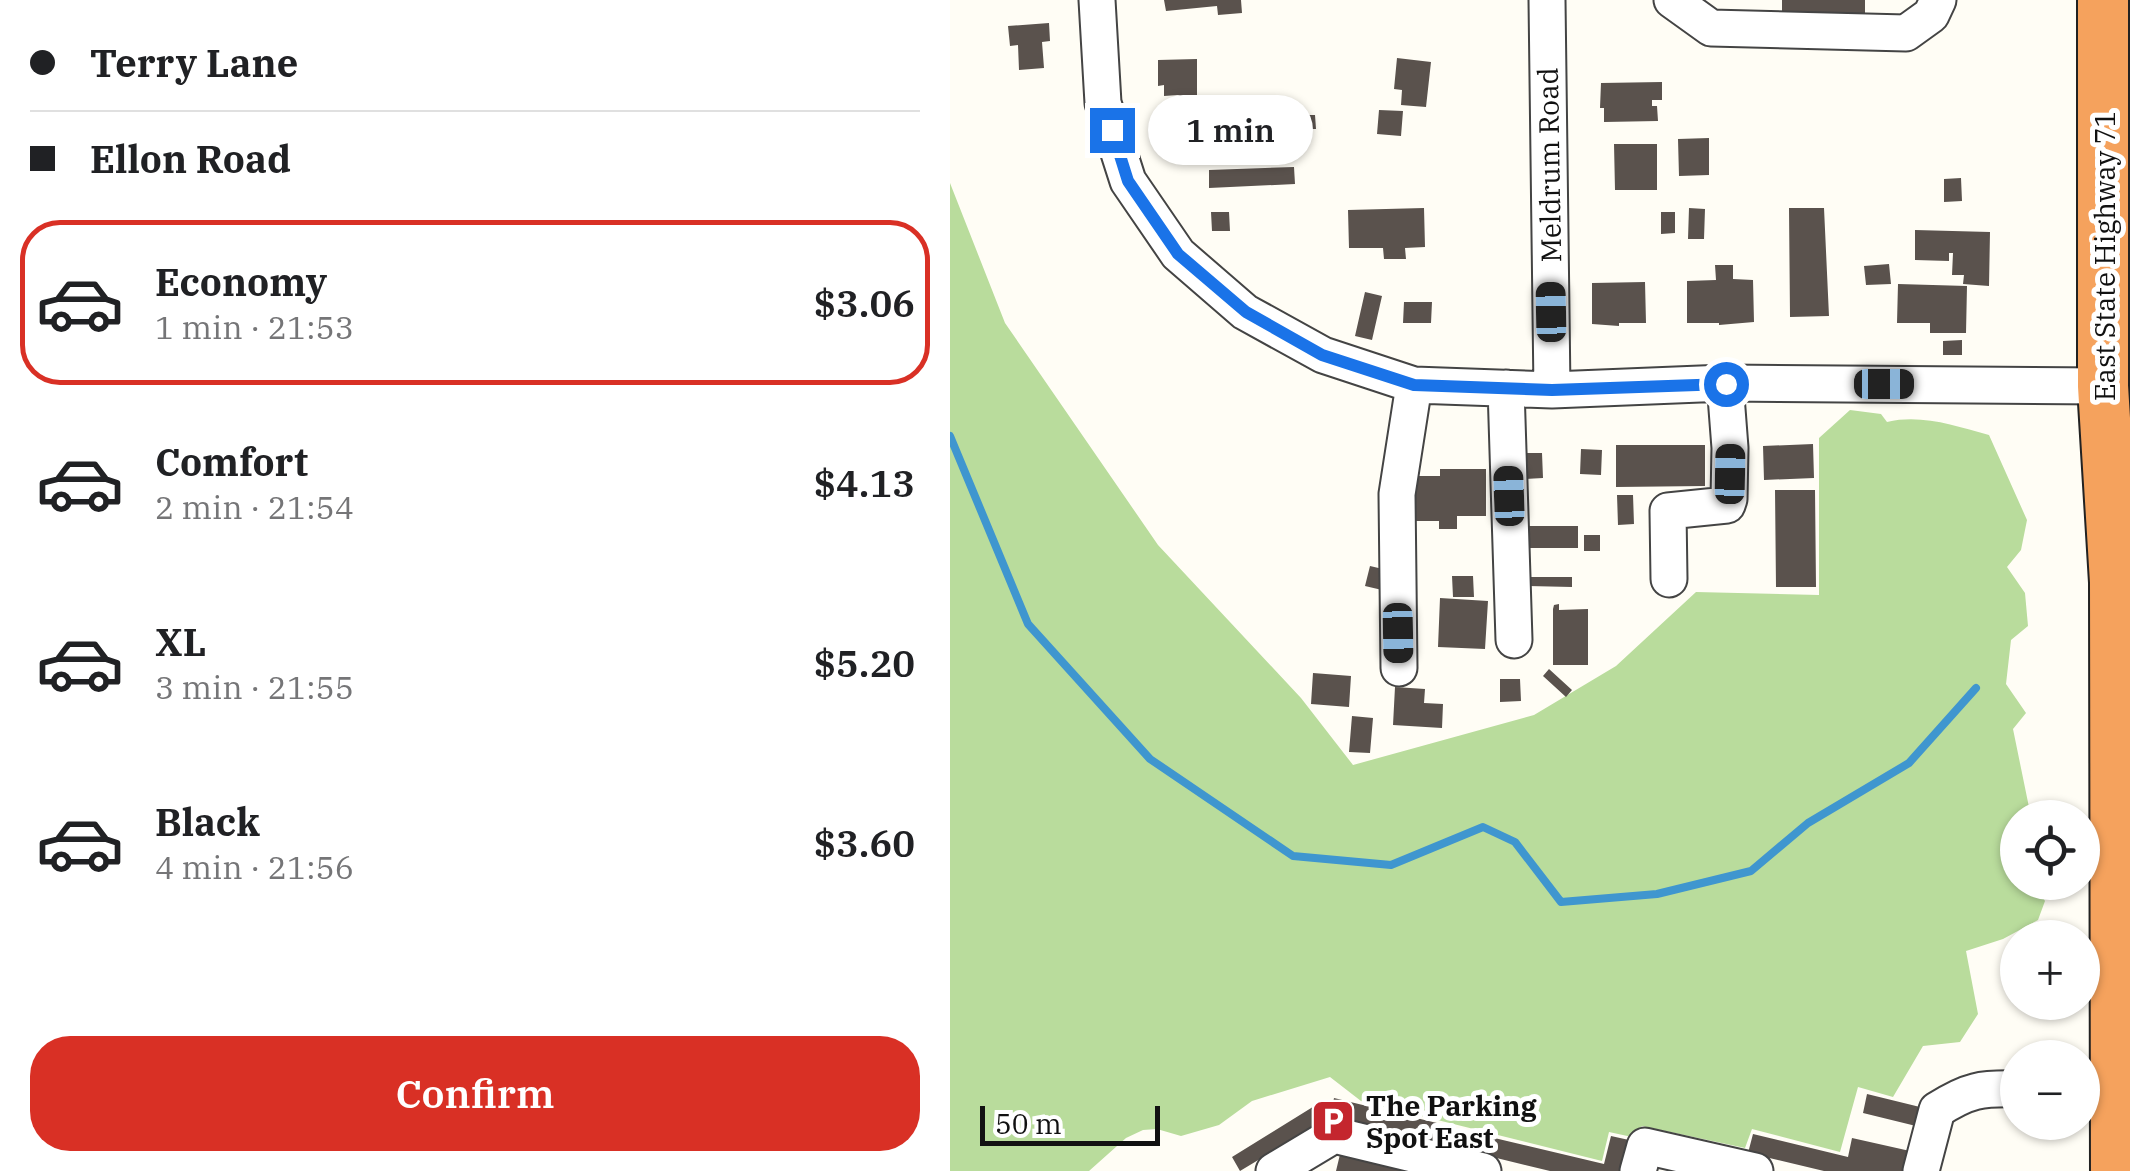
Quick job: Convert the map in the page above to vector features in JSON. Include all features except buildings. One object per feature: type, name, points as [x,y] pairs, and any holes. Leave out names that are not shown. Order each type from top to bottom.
[{"type":"highway","name":"East State Highway 71","points":[[2100,1056],[2115,582],[2103,386],[2103,0]]},
{"type":"highway","points":[[2115,582],[2130,381],[2128,0]]},
{"type":"highway","name":"East State Highway 71","points":[[2100,1093],[2116,1171]]},
{"type":"street","points":[[1097,0],[1104,104],[1128,181],[1178,254],[1246,312],[1322,355],[1414,385],[1552,390],[1726,384],[2103,386]]},
{"type":"street","name":"Meldrum Road","points":[[1547,0],[1552,390]]},
{"type":"street","points":[[1672,0],[1711,28],[1906,33],[1930,15],[1938,0]]},
{"type":"street","points":[[1669,579],[1668,511],[1727,506],[1726,384]]},
{"type":"street","points":[[1399,668],[1397,494],[1414,385]]},
{"type":"street","points":[[1506,388],[1514,640]]},
{"type":"street","points":[[1921,1171],[1937,1110],[1959,1095],[1980,1088],[2000,1089]]},
{"type":"street","points":[[1274,1171],[1334,1135],[1482,1171]]},
{"type":"street","points":[[1638,1171],[1645,1146],[1755,1171]]},
{"type":"green space","points":[[950,183],[1005,323],[1158,545],[1301,698],[1353,765],[1534,715],[1616,666],[1696,592],[1819,595],[1819,438],[1850,410],[1881,414],[1887,422],[1926,420],[1989,435],[2027,520],[2021,550],[2007,567],[2025,593],[2028,626],[2011,640],[2006,684],[2026,713],[2013,729],[2028,800],[2000,800],[2000,900],[2045,901],[2038,920],[2000,920],[2000,940],[1966,951],[1978,1014],[1960,1042],[1923,1046],[1893,1097],[1858,1087],[1840,1152],[1752,1129],[1745,1148],[1642,1126],[1632,1137],[1609,1132],[1602,1161],[1361,1101],[1330,1077],[1252,1101],[1219,1125],[1181,1136],[1157,1129],[1143,1130],[1126,1138],[1089,1171],[950,1171]]},
{"type":"waterway","points":[[950,436],[1028,624],[1150,759],[1293,856],[1391,865],[1483,827],[1515,842],[1561,902],[1657,894],[1751,871],[1808,823],[1909,763],[1976,688]]},
{"type":"place","name":"The Parking Spot East","points":[[1333,1121]]},
{"type":"route","points":[[1112,130],[1128,181],[1178,254],[1246,312],[1322,355],[1414,385],[1552,390],[1726,384]]}]
